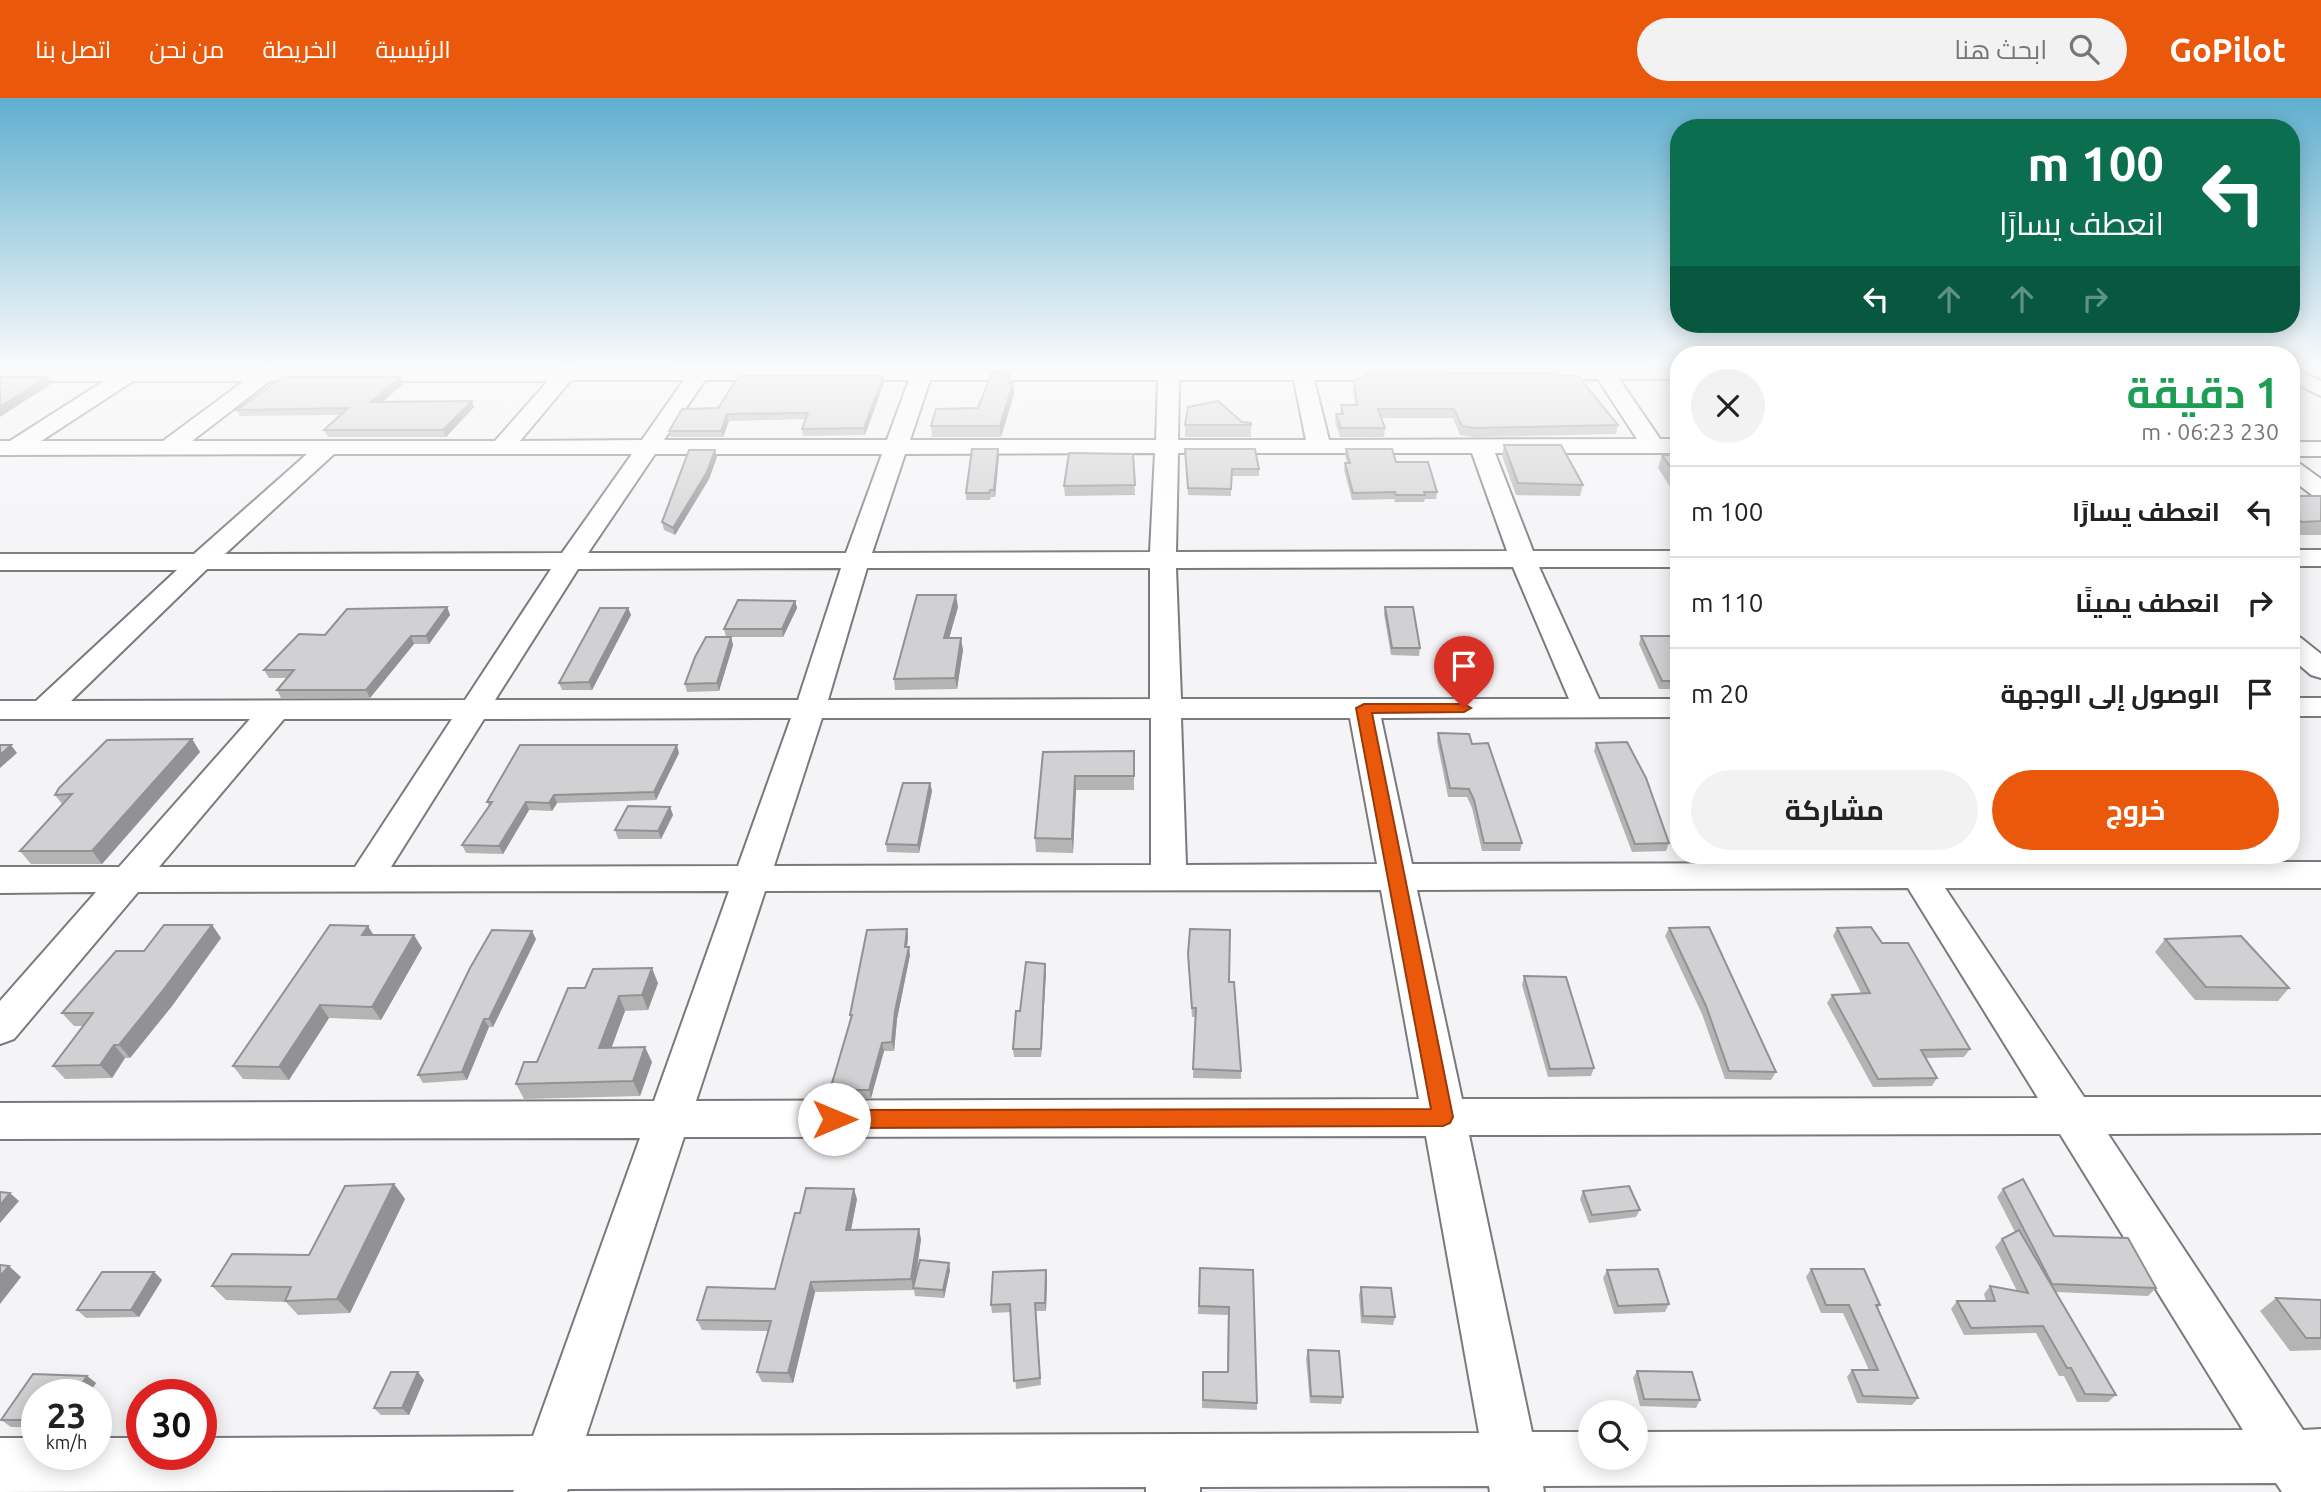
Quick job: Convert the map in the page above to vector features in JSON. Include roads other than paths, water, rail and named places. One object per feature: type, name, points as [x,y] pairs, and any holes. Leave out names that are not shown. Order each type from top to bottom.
[{"type":"street","points":[[5,451],[37,431]]},
{"type":"street","points":[[168,448],[191,431]]},
{"type":"street","points":[[502,447],[516,431]]},
{"type":"street","points":[[365,879],[569,562],[660,431]]},
{"type":"street","points":[[545,1477],[810,709],[856,562],[901,431]]},
{"type":"street","points":[[1167,431],[1163,561],[1169,877]]},
{"type":"street","points":[[1315,431],[1319,446]]},
{"type":"street","points":[[1643,431],[1653,446]]},
{"type":"street","points":[[1480,446],[1523,559],[1588,708]]},
{"type":"street","points":[[5,451],[329,447],[1670,446]]},
{"type":"street","points":[[44,710],[200,562],[329,447]]},
{"type":"street","points":[[2300,449],[2321,449]]},
{"type":"street","points":[[2300,475],[2321,490]]},
{"type":"street","points":[[2300,558],[2321,558]]},
{"type":"street","points":[[0,562],[1670,559]]},
{"type":"street","points":[[2300,652],[2321,669]]},
{"type":"street","points":[[2300,707],[2321,707]]},
{"type":"street","points":[[1364,708],[1513,1475]]},
{"type":"street","points":[[0,710],[1670,708]]},
{"type":"street","points":[[0,1028],[275,710]]},
{"type":"street","points":[[0,880],[1396,877],[1912,866],[2152,865],[2321,875]]},
{"type":"street","points":[[1912,866],[2072,1115],[2308,1468]]},
{"type":"street","points":[[0,1121],[2321,1115]]},
{"type":"street","points":[[0,1465],[545,1477],[1513,1475],[2308,1468]]}]
